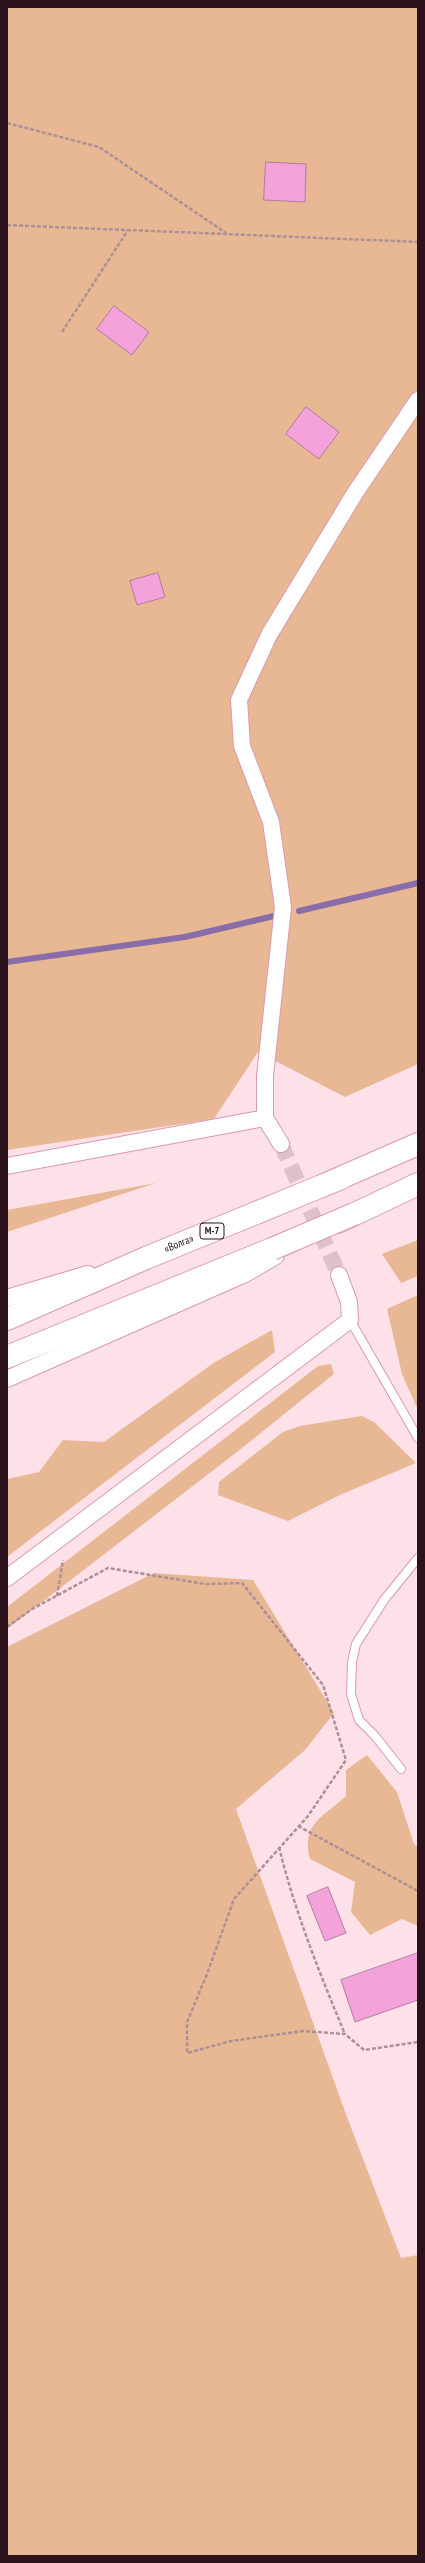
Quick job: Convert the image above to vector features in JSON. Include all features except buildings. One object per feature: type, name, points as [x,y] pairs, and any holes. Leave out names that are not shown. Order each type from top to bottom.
[{"type":"highway","name":"«Волга»","points":[[7,1319],[146,1258],[375,1165],[418,1144]]},
{"type":"highway","points":[[7,1357],[335,1223],[418,1184]]},
{"type":"highway","points":[[272,1249],[354,1214]]},
{"type":"street","points":[[280,1144],[265,1118],[265,1076],[282,907],[271,822],[242,746],[239,700],[269,634],[355,493],[418,400]]},
{"type":"street","points":[[7,1166],[265,1118]]},
{"type":"street","points":[[7,1380],[245,1274],[335,1223]]},
{"type":"street","points":[[7,1298],[146,1258]]},
{"type":"street","points":[[7,1578],[350,1320],[349,1302],[339,1275]]},
{"type":"lane","points":[[350,1320],[418,1438]]},
{"type":"lane","points":[[401,1769],[375,1736],[359,1720],[351,1694],[352,1662],[356,1644],[384,1600],[418,1558]]},
{"type":"path","points":[[7,123],[99,148],[226,234]]},
{"type":"path","points":[[7,225],[418,242]]},
{"type":"path","points":[[62,332],[128,230]]},
{"type":"path","points":[[57,1596],[68,1532]]},
{"type":"path","points":[[7,1627],[32,1609],[108,1568],[205,1584],[242,1583],[323,1685],[346,1760],[298,1826],[234,1899],[207,1974],[187,2022],[187,2053],[231,2041],[280,2033],[303,2031],[344,2034]]},
{"type":"path","points":[[298,1826],[418,1891]]},
{"type":"path","points":[[279,1846],[290,1893],[309,1950],[344,2034],[364,2050],[418,2042]]},
{"type":"shaded area","points":[[7,7],[418,7],[418,1064],[345,1097],[258,1052],[214,1119],[7,1150]]},
{"type":"shaded area","points":[[156,1183],[7,1232],[7,1210]]},
{"type":"shaded area","points":[[418,1240],[418,1276],[401,1283],[382,1254]]},
{"type":"shaded area","points":[[418,1295],[418,1410],[402,1374],[387,1309]]},
{"type":"shaded area","points":[[272,1330],[275,1352],[7,1557],[7,1479],[39,1472],[63,1440],[104,1442],[215,1362]]},
{"type":"shaded area","points":[[331,1364],[334,1374],[237,1452],[7,1629],[7,1607],[318,1366]]},
{"type":"shaded area","points":[[362,1416],[374,1422],[416,1463],[342,1494],[288,1521],[218,1495],[219,1482],[283,1432],[300,1426]]},
{"type":"shaded area","points":[[154,1573],[253,1580],[334,1713],[305,1750],[236,1809],[347,2117],[401,2258],[418,2255],[418,2556],[7,2556],[7,1647]]},
{"type":"shaded area","points":[[367,1755],[397,1792],[414,1844],[418,1847],[418,1926],[402,1919],[370,1935],[351,1912],[355,1882],[310,1859],[308,1847],[308,1837],[311,1829],[322,1816],[346,1796],[346,1770]]},
{"type":"waterway","points":[[299,911],[418,883]]},
{"type":"waterway","points":[[7,962],[185,937],[274,916]]},
{"type":"tunnel","points":[[281,1144],[339,1275]]}]
